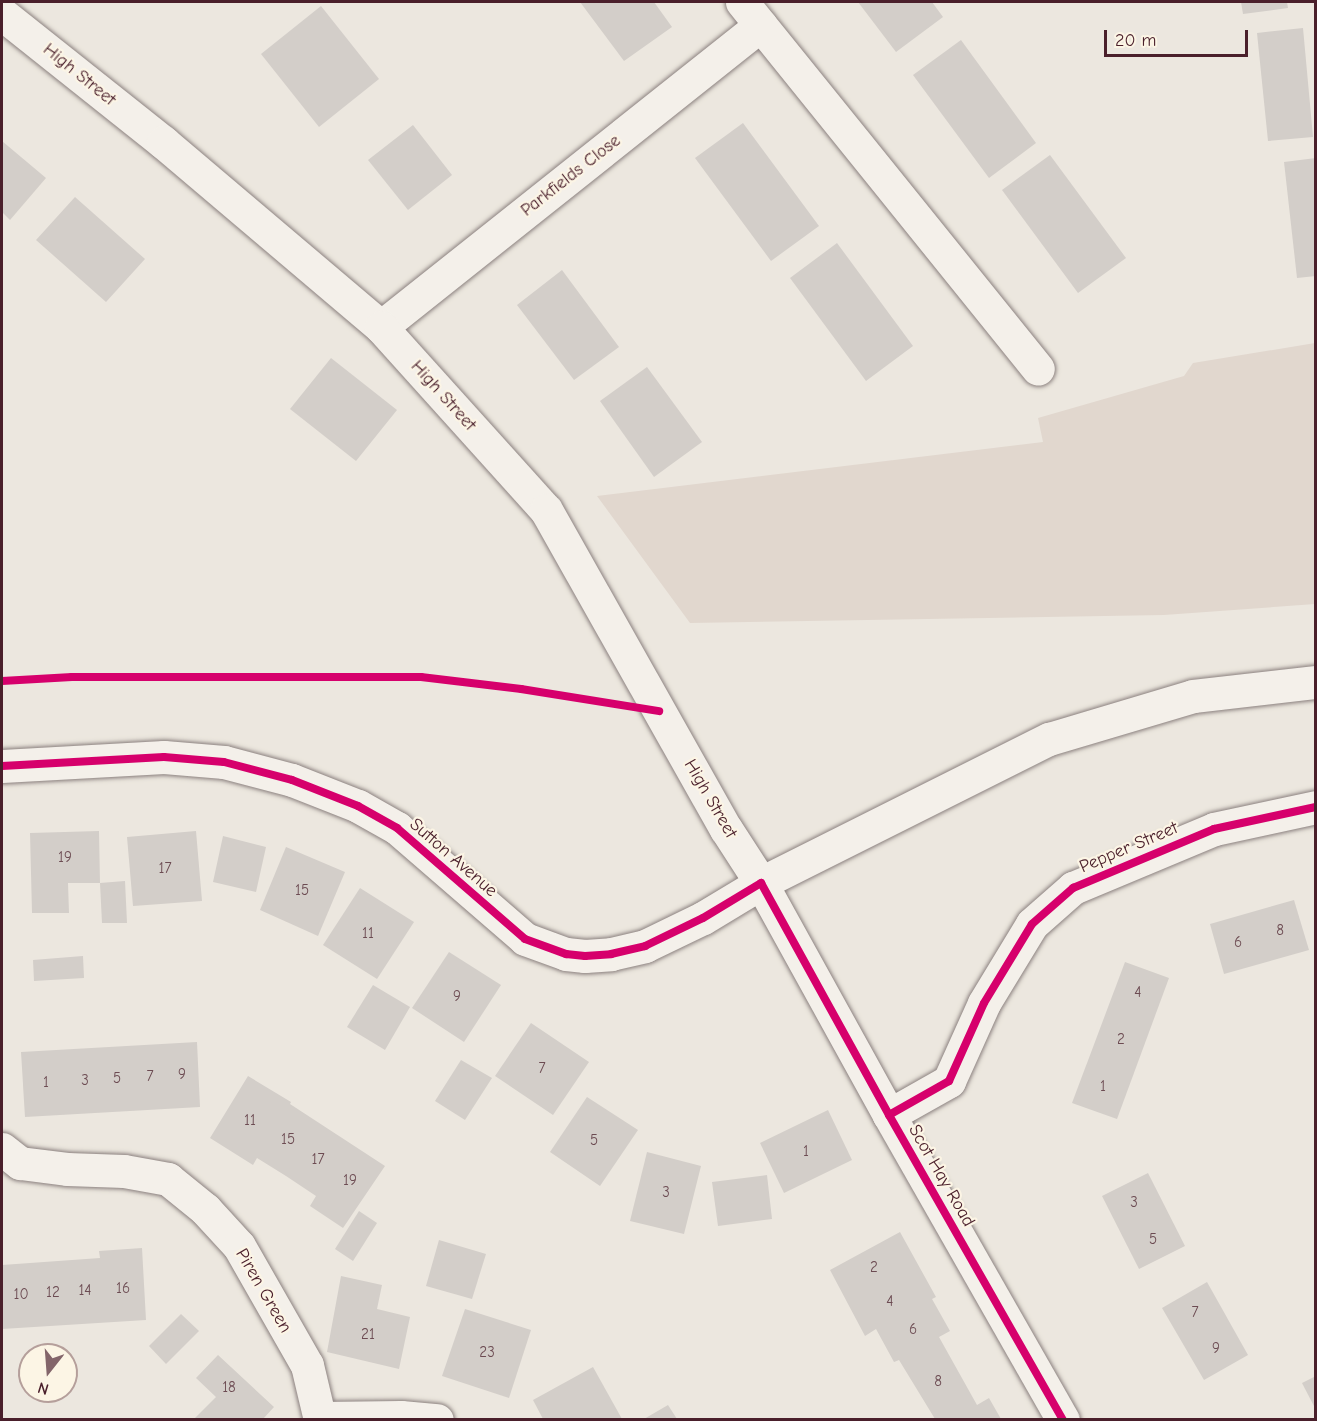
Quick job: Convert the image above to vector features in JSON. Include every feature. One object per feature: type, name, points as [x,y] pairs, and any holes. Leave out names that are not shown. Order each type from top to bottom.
[{"type":"street","name":"Parkfields Close","points":[[381,327],[751,13],[1038,369]]},
{"type":"street","name":"High Street","points":[[2,14],[164,142],[381,327],[546,510],[726,829],[760,883]]},
{"type":"street","points":[[760,883],[1049,739],[1193,696],[1316,682]]},
{"type":"street","name":"Sutton Avenue","points":[[2,766],[164,757],[224,762],[292,780],[358,806],[397,828],[525,939],[566,954],[585,956],[611,954],[645,946],[703,918],[760,883]]},
{"type":"street","name":"Pepper Street","points":[[889,1115],[949,1081],[984,1003],[1032,924],[1073,888],[1214,829],[1316,807]]},
{"type":"street","name":"Scot Hay Road","points":[[760,883],[1062,1419]]},
{"type":"street","name":"Piren Green","points":[[2,1149],[20,1163],[67,1169],[124,1171],[168,1179],[205,1209],[239,1246],[306,1365],[320,1419],[401,1417],[437,1419]]},
{"type":"shaded area","points":[[1315,343],[1315,604],[1164,615],[690,623],[597,496],[1043,442],[1038,418],[1184,376],[1193,363]]},
{"type":"building","points":[[580,2],[654,2],[672,27],[624,61]]},
{"type":"building","points":[[858,2],[932,2],[943,17],[896,52]]},
{"type":"building","points":[[1241,2],[1287,2],[1288,8],[1243,14]]},
{"type":"building","points":[[321,6],[379,79],[319,127],[261,54]]},
{"type":"building","points":[[1303,28],[1313,137],[1268,141],[1257,33]]},
{"type":"building","points":[[961,40],[1036,143],[989,178],[913,75]]},
{"type":"building","points":[[743,123],[819,226],[771,261],[695,158]]},
{"type":"building","points":[[413,125],[452,175],[408,210],[368,160]]},
{"type":"building","points":[[2,141],[46,178],[10,220],[2,212]]},
{"type":"building","points":[[1050,155],[1126,258],[1078,293],[1002,190]]},
{"type":"building","points":[[1316,158],[1316,276],[1297,278],[1284,162]]},
{"type":"building","points":[[75,197],[145,259],[106,302],[36,240]]},
{"type":"building","points":[[837,243],[913,346],[866,381],[790,278]]},
{"type":"building","points":[[562,270],[619,347],[574,380],[517,305]]},
{"type":"building","points":[[331,358],[397,410],[356,461],[290,409]]},
{"type":"building","points":[[647,367],[702,442],[654,477],[600,401]]},
{"type":"building","points":[[99,831],[100,883],[68,883],[69,913],[32,913],[30,833]]},
{"type":"building","points":[[196,831],[202,901],[133,906],[127,837]]},
{"type":"building","points":[[223,836],[266,847],[256,892],[213,882]]},
{"type":"building","points":[[286,847],[345,872],[318,936],[260,910]]},
{"type":"building","points":[[125,881],[127,923],[102,923],[100,883]]},
{"type":"building","points":[[360,888],[414,922],[377,979],[323,945]]},
{"type":"building","points":[[1294,900],[1309,950],[1224,974],[1210,924]]},
{"type":"building","points":[[449,952],[501,985],[464,1042],[412,1008]]},
{"type":"building","points":[[83,956],[84,978],[34,981],[33,960]]},
{"type":"building","points":[[1125,962],[1169,978],[1117,1119],[1072,1103]]},
{"type":"building","points":[[373,985],[410,1007],[385,1050],[347,1027]]},
{"type":"building","points":[[531,1023],[589,1062],[553,1115],[495,1076]]},
{"type":"building","points":[[197,1042],[200,1107],[25,1117],[21,1052]]},
{"type":"building","points":[[461,1060],[492,1078],[465,1120],[435,1101]]},
{"type":"building","points":[[248,1076],[291,1102],[290,1104],[385,1166],[343,1228],[310,1206],[316,1196],[257,1158],[253,1165],[210,1138]]},
{"type":"building","points":[[587,1097],[638,1130],[600,1186],[550,1152]]},
{"type":"building","points":[[828,1110],[852,1160],[784,1193],[760,1143]]},
{"type":"building","points":[[647,1152],[701,1166],[684,1234],[630,1221]]},
{"type":"building","points":[[1148,1173],[1185,1246],[1139,1269],[1102,1196]]},
{"type":"building","points":[[767,1175],[772,1219],[718,1226],[712,1182]]},
{"type":"building","points":[[359,1211],[377,1223],[353,1261],[335,1249]]},
{"type":"building","points":[[900,1232],[936,1297],[932,1299],[950,1331],[939,1337],[977,1405],[989,1398],[1001,1419],[935,1419],[899,1360],[894,1362],[876,1329],[865,1336],[830,1270]]},
{"type":"building","points":[[439,1240],[486,1254],[472,1299],[426,1286]]},
{"type":"building","points":[[142,1248],[146,1320],[2,1329],[2,1265],[100,1258],[99,1251]]},
{"type":"building","points":[[341,1276],[382,1285],[377,1309],[410,1317],[399,1369],[327,1352]]},
{"type":"building","points":[[1207,1282],[1248,1355],[1204,1380],[1162,1308]]},
{"type":"building","points":[[465,1309],[531,1330],[509,1398],[442,1376]]},
{"type":"building","points":[[181,1314],[199,1331],[166,1364],[149,1346]]},
{"type":"building","points":[[218,1355],[274,1407],[263,1419],[194,1419],[216,1397],[196,1378]]},
{"type":"building","points":[[593,1367],[622,1419],[543,1419],[533,1400]]},
{"type":"building","points":[[1316,1376],[1316,1410],[1302,1383]]},
{"type":"building","points":[[668,1405],[677,1419],[644,1419]]},
{"type":"cycle path","points":[[2,681],[72,677],[421,677],[521,689],[659,711]]},
{"type":"cycle path","points":[[2,766],[164,757],[224,762],[292,780],[358,806],[397,828],[525,939],[566,954],[585,956],[611,954],[645,946],[703,918],[761,883],[889,1115],[1063,1420]]},
{"type":"cycle path","points":[[889,1115],[949,1081],[984,1003],[1032,924],[1073,888],[1214,829],[1316,807]]}]
